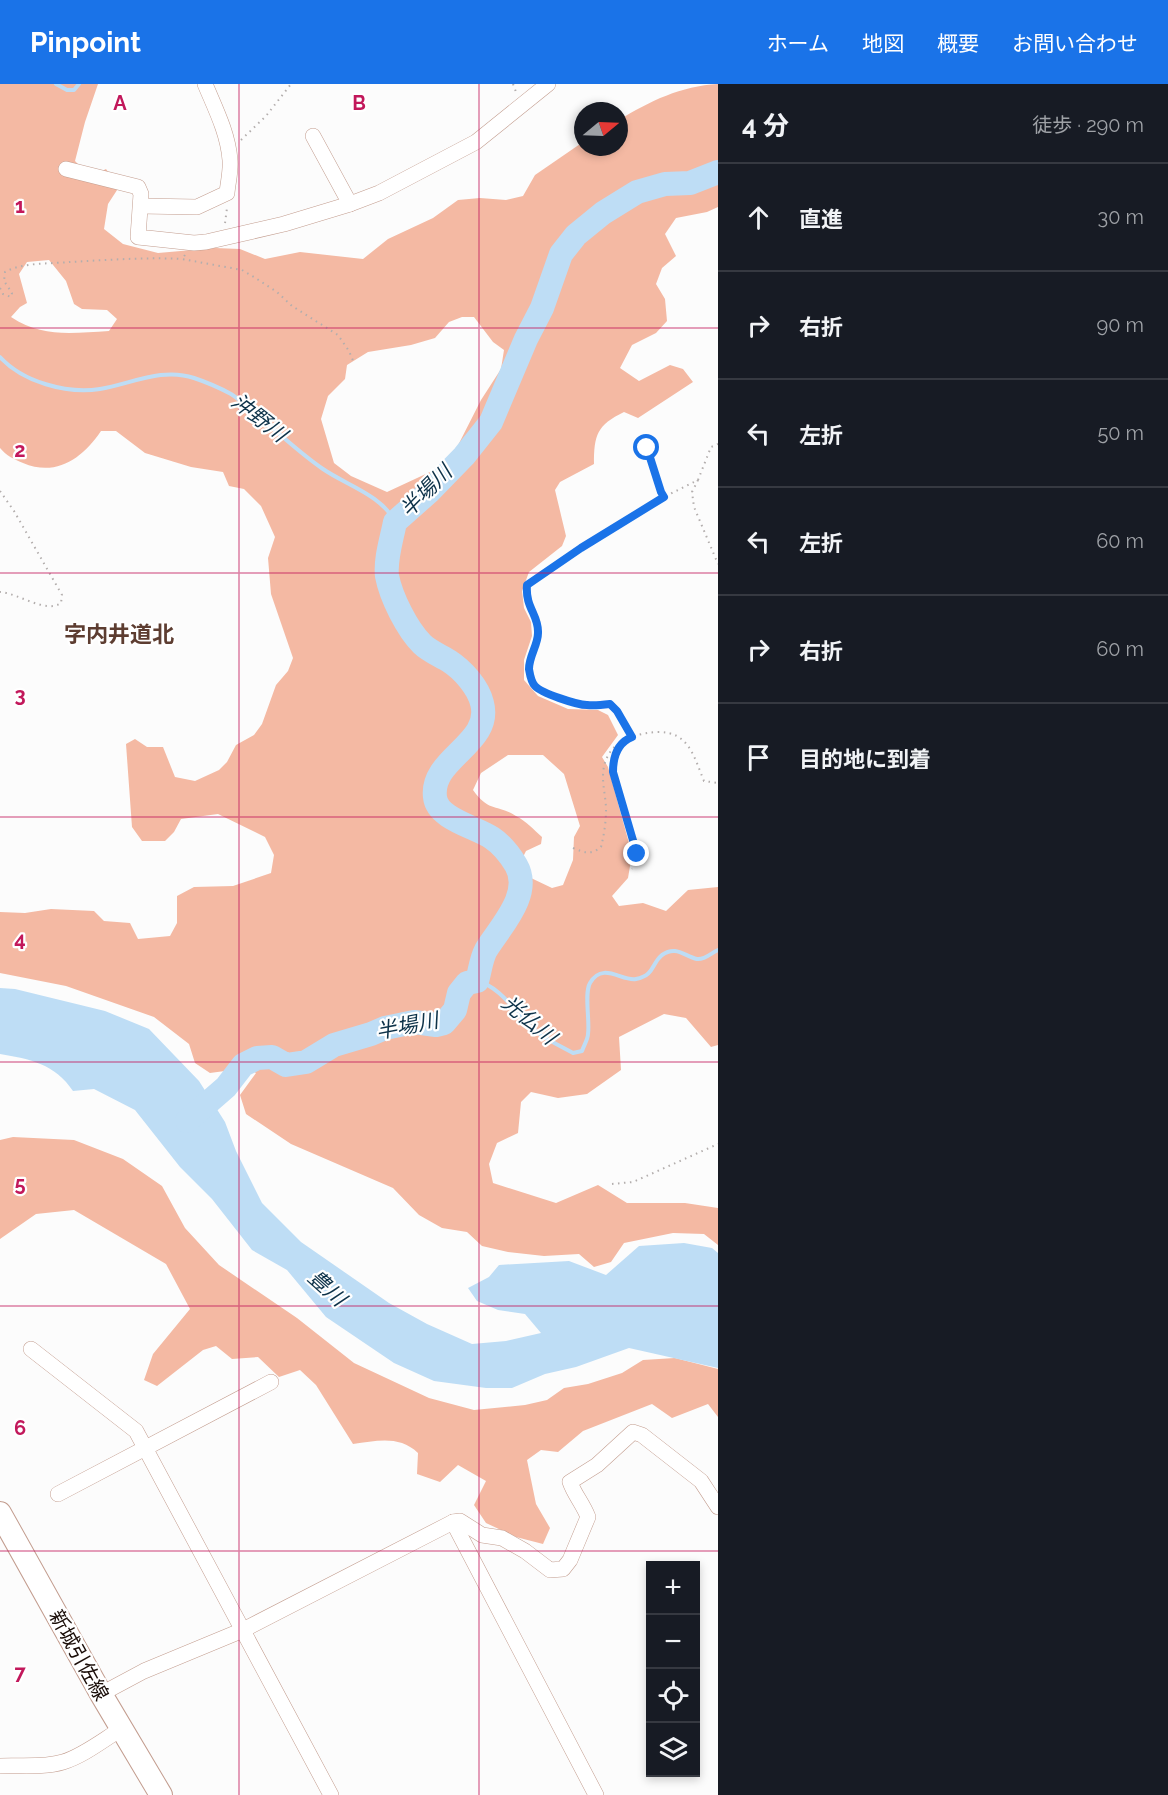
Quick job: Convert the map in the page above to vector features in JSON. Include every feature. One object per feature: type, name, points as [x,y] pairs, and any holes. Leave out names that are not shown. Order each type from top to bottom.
[{"type":"main road","name":"新城引佐線","points":[[0,1513],[101,1694],[161,1795]]},
{"type":"street","points":[[141,206],[197,207],[227,193],[229,149],[205,84]]},
{"type":"street","points":[[66,169],[138,187],[141,206],[138,237],[194,243],[207,242],[284,224],[379,193],[476,142],[548,84]]},
{"type":"street","points":[[314,136],[350,204]]},
{"type":"street","points":[[31,1349],[136,1431],[331,1795]]},
{"type":"street","points":[[58,1494],[271,1382]]},
{"type":"street","points":[[101,1694],[144,1671],[243,1630],[453,1522],[460,1521],[482,1536],[502,1538],[525,1551],[550,1570],[563,1569],[570,1560],[588,1517],[584,1507],[575,1496],[570,1482],[597,1466],[633,1432],[642,1435],[701,1481],[718,1507]]},
{"type":"street","points":[[453,1522],[596,1795]]},
{"type":"street","points":[[0,1766],[63,1762],[121,1729]]},
{"type":"path","points":[[229,149],[266,116],[291,84]]},
{"type":"path","points":[[182,259],[204,246],[225,224],[227,193]]},
{"type":"path","points":[[0,288],[3,294],[11,297],[12,293],[4,281],[6,272],[40,264],[152,258],[182,259],[242,270],[277,292],[291,306],[338,335],[354,363]]},
{"type":"path","points":[[718,444],[711,447],[692,492],[694,507],[718,564]]},
{"type":"path","points":[[647,448],[664,497]]},
{"type":"path","points":[[632,737],[617,711],[610,704],[590,706],[578,704],[537,688],[531,680],[529,668],[538,633],[535,618],[526,597],[527,585],[581,548],[664,497],[698,480]]},
{"type":"path","points":[[0,491],[62,595],[61,603],[56,607],[48,607],[0,592]]},
{"type":"path","points":[[573,848],[586,853],[594,853],[601,847],[606,810],[603,777],[605,764],[614,746],[624,740],[650,733],[668,732],[684,740],[693,754],[704,781],[718,783]]},
{"type":"path","points":[[624,740],[613,762],[613,772],[637,854],[632,869]]},
{"type":"path","points":[[612,1184],[633,1182],[718,1144]]},
{"type":"shaded area","points":[[0,84],[98,84],[75,161],[90,177],[106,169],[119,187],[108,204],[104,229],[123,244],[158,253],[215,248],[240,249],[265,259],[300,252],[363,259],[388,239],[433,218],[458,200],[480,198],[506,200],[523,196],[535,175],[574,148],[574,156],[628,156],[628,115],[679,91],[718,84],[718,207],[707,212],[676,218],[665,234],[676,256],[662,268],[656,284],[665,299],[667,321],[656,333],[632,345],[620,368],[639,381],[670,365],[683,369],[693,382],[638,418],[624,412],[603,427],[596,438],[594,464],[560,482],[555,490],[566,536],[562,546],[529,572],[522,591],[524,608],[531,622],[532,636],[524,660],[524,680],[538,696],[568,709],[598,710],[608,715],[618,735],[602,757],[608,767],[632,854],[628,878],[612,896],[619,906],[643,903],[666,911],[688,890],[718,887],[718,1045],[711,1047],[686,1018],[664,1014],[619,1037],[621,1070],[587,1094],[558,1098],[531,1092],[521,1102],[518,1133],[497,1143],[489,1164],[493,1183],[556,1203],[598,1185],[627,1203],[685,1203],[718,1208],[718,1245],[704,1234],[673,1233],[624,1243],[611,1262],[594,1267],[579,1254],[544,1256],[482,1246],[467,1232],[442,1228],[419,1215],[393,1188],[291,1144],[246,1114],[240,1095],[256,1073],[247,1068],[210,1073],[195,1063],[189,1044],[154,1017],[66,986],[0,973],[0,912],[25,913],[51,909],[94,911],[104,921],[130,923],[138,939],[170,936],[177,923],[177,896],[194,887],[233,886],[271,873],[274,855],[265,837],[218,814],[181,819],[174,832],[165,841],[142,841],[132,827],[126,744],[135,739],[147,747],[163,747],[175,777],[195,781],[219,770],[227,762],[236,745],[254,735],[262,724],[276,685],[288,671],[293,658],[271,594],[268,558],[275,537],[261,506],[244,489],[229,486],[223,472],[191,467],[145,453],[116,431],[101,431],[77,457],[57,466],[35,467],[5,453],[0,448]],"holes":[[[49,260],[66,281],[74,304],[82,309],[107,310],[117,319],[109,331],[58,333],[23,324],[11,317],[27,303],[19,274],[27,262]],[[462,317],[474,317],[493,342],[504,350],[501,369],[481,400],[447,467],[430,472],[387,492],[351,476],[334,463],[321,419],[328,396],[345,379],[347,365],[368,352],[411,345],[435,338],[449,322]],[[508,755],[543,755],[564,774],[580,826],[574,837],[573,860],[563,885],[552,888],[531,878],[522,859],[526,851],[541,844],[542,837],[520,818],[484,802],[473,790],[481,773]]]},
{"type":"shaded area","points":[[13,1137],[74,1140],[123,1159],[162,1186],[185,1228],[219,1265],[297,1318],[354,1363],[429,1398],[474,1410],[525,1405],[547,1400],[564,1388],[588,1384],[622,1373],[643,1360],[675,1358],[718,1369],[718,1417],[708,1404],[672,1418],[652,1404],[583,1431],[558,1452],[541,1450],[527,1460],[536,1504],[550,1528],[543,1544],[516,1537],[486,1523],[474,1505],[486,1481],[458,1465],[440,1482],[417,1474],[418,1453],[411,1447],[395,1441],[353,1444],[316,1385],[300,1370],[279,1377],[258,1357],[232,1359],[216,1346],[203,1350],[157,1386],[144,1380],[153,1354],[190,1309],[166,1264],[74,1210],[36,1214],[0,1239],[0,1140]]},
{"type":"water","name":"豊川","points":[[0,988],[15,989],[105,1011],[149,1029],[199,1081],[225,1122],[236,1151],[262,1203],[301,1242],[389,1303],[427,1324],[472,1344],[506,1341],[541,1333],[525,1314],[498,1310],[477,1301],[468,1288],[489,1277],[499,1265],[569,1261],[606,1275],[639,1246],[684,1243],[712,1248],[718,1253],[718,1368],[629,1348],[576,1367],[545,1374],[512,1388],[486,1388],[434,1381],[394,1363],[326,1317],[287,1270],[252,1250],[212,1199],[180,1167],[135,1110],[94,1089],[73,1091],[58,1075],[41,1064],[0,1054]]},
{"type":"waterway","name":"沖野川","points":[[56,84],[67,90],[74,90],[79,84]]},
{"type":"waterway","name":"半場川","points":[[187,1121],[226,1087],[243,1065],[257,1058],[272,1057],[286,1065],[306,1062],[334,1045],[385,1028],[414,1022],[436,1025],[444,1023],[455,1010],[459,993],[467,983],[477,981],[486,950],[518,899],[520,876],[514,861],[499,843],[458,822],[437,805],[436,783],[442,772],[479,730],[483,717],[482,703],[465,674],[422,644],[400,612],[387,576],[388,556],[395,522],[464,456],[491,422],[526,339],[542,308],[561,254],[576,235],[603,213],[637,192],[665,184],[690,183],[718,172]]},
{"type":"waterway","name":"沖野川","points":[[0,357],[10,366],[33,379],[73,390],[100,389],[170,374],[208,383],[237,398],[323,469],[373,498],[382,505],[395,522]]},
{"type":"waterway","name":"光仏川","points":[[477,981],[493,988],[538,1033],[573,1053],[582,1051],[587,1038],[587,993],[595,977],[607,973],[636,979],[647,975],[659,958],[667,952],[676,951],[700,959],[718,950]]},
{"type":"district","name":"字内井道北","points":[[119,634]]},
{"type":"route","points":[[637,854],[613,772],[613,762],[618,749],[624,740],[632,737],[617,711],[610,704],[590,706],[578,704],[537,688],[531,680],[529,668],[538,633],[533,612],[528,606],[526,597],[527,585],[531,582],[664,497],[647,448]]}]
